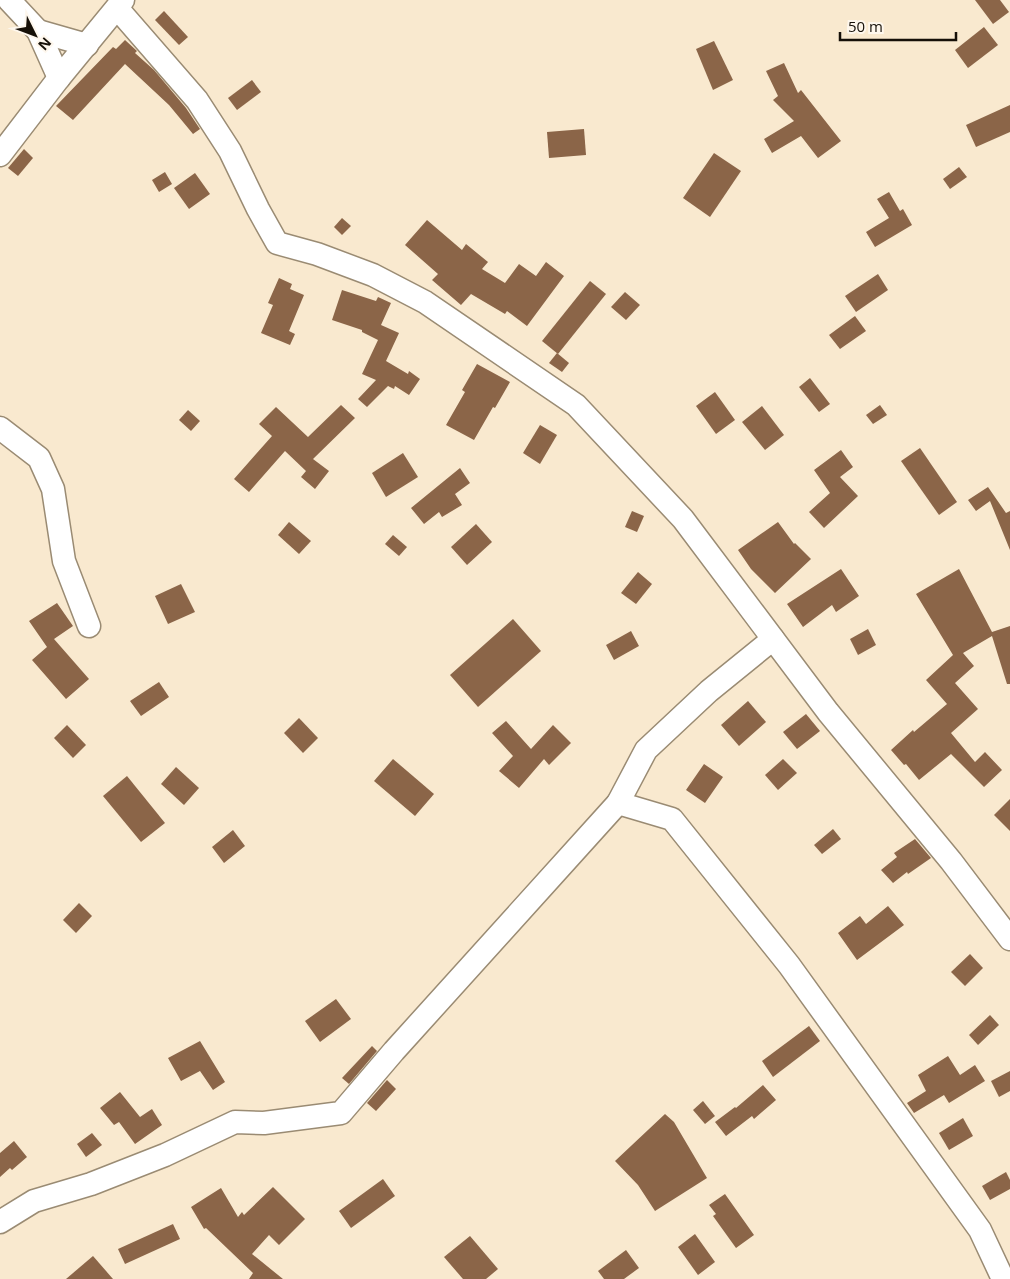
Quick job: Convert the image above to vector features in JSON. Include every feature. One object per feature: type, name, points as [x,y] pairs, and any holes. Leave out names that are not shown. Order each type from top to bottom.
[{"type":"street","points":[[9,0],[38,31],[58,78]]},
{"type":"street","points":[[0,155],[58,78],[120,4],[197,100],[230,151],[258,209],[278,243],[317,254],[373,275],[425,302],[576,405],[683,519],[828,712],[952,861],[1010,939]]},
{"type":"street","points":[[38,31],[87,45]]},
{"type":"street","points":[[0,428],[39,458],[43,466],[53,489],[64,561],[90,626]]},
{"type":"street","points":[[0,1222],[34,1201],[91,1184],[165,1155],[235,1122],[264,1123],[341,1113],[394,1051],[618,803],[646,750],[709,691],[773,639]]},
{"type":"street","points":[[618,803],[672,819],[678,826],[789,965],[980,1230],[1003,1279]]},
{"type":"building","points":[[975,0],[1000,0],[1009,12],[993,24]]},
{"type":"building","points":[[164,11],[188,37],[179,45],[155,20]]},
{"type":"building","points":[[984,27],[998,45],[968,68],[955,50]]},
{"type":"building","points":[[125,40],[137,51],[135,53],[154,70],[186,108],[200,129],[193,134],[169,105],[125,64],[73,120],[56,106],[113,47],[116,49]]},
{"type":"building","points":[[714,41],[733,80],[713,90],[696,49]]},
{"type":"building","points":[[784,63],[798,93],[801,90],[841,141],[818,158],[801,136],[772,153],[764,139],[794,121],[773,100],[778,96],[766,71]]},
{"type":"building","points":[[252,80],[261,92],[237,110],[228,98]]},
{"type":"building","points":[[1010,105],[1010,132],[976,147],[966,125]]},
{"type":"building","points":[[584,129],[586,155],[549,158],[547,132]]},
{"type":"building","points":[[24,149],[33,158],[18,176],[8,168]]},
{"type":"building","points":[[714,153],[741,171],[710,217],[683,198]]},
{"type":"building","points":[[959,167],[967,177],[950,189],[943,179]]},
{"type":"building","points":[[165,172],[172,184],[159,192],[152,180]]},
{"type":"building","points":[[195,173],[210,194],[189,209],[174,188]]},
{"type":"building","points":[[889,192],[900,211],[903,209],[912,225],[875,247],[866,232],[889,218],[877,199]]},
{"type":"building","points":[[342,218],[351,226],[342,235],[334,227]]},
{"type":"building","points":[[427,220],[462,250],[466,244],[488,262],[482,269],[505,283],[519,264],[536,276],[546,262],[564,276],[527,326],[507,311],[505,314],[471,294],[461,305],[432,280],[438,274],[405,245]]},
{"type":"building","points":[[878,274],[888,290],[856,312],[845,296]]},
{"type":"building","points":[[279,278],[292,284],[290,289],[304,295],[289,331],[295,334],[290,345],[261,333],[273,305],[268,303]]},
{"type":"building","points":[[590,281],[606,294],[558,354],[542,341]]},
{"type":"building","points":[[342,290],[376,301],[378,297],[391,303],[381,325],[399,333],[386,361],[408,374],[409,371],[420,379],[409,395],[395,386],[394,389],[388,386],[367,407],[358,399],[376,380],[362,374],[378,340],[362,332],[362,330],[332,320]]},
{"type":"building","points":[[625,292],[640,305],[626,320],[611,307]]},
{"type":"building","points":[[855,316],[866,331],[840,349],[829,335]]},
{"type":"building","points":[[557,353],[569,363],[562,372],[549,363]]},
{"type":"building","points":[[477,364],[510,382],[474,440],[446,425],[465,392],[462,390]]},
{"type":"building","points":[[810,378],[830,404],[819,412],[799,387]]},
{"type":"building","points":[[715,392],[735,420],[716,434],[696,406]]},
{"type":"building","points":[[341,405],[355,418],[313,459],[329,471],[315,489],[301,477],[306,471],[285,451],[249,492],[234,479],[272,436],[259,424],[276,407],[308,437]]},
{"type":"building","points":[[880,405],[887,415],[873,424],[866,415]]},
{"type":"building","points":[[762,406],[784,435],[765,450],[742,422]]},
{"type":"building","points":[[188,410],[200,421],[191,431],[179,420]]},
{"type":"building","points":[[540,425],[557,435],[540,464],[523,453]]},
{"type":"building","points":[[920,448],[957,502],[939,515],[901,461]]},
{"type":"building","points":[[841,450],[853,467],[840,477],[858,496],[824,528],[809,512],[830,493],[814,470]]},
{"type":"building","points":[[403,453],[418,477],[386,497],[372,473]]},
{"type":"building","points":[[460,468],[470,483],[455,494],[462,505],[442,517],[439,512],[424,524],[411,508]]},
{"type":"building","points":[[988,487],[1006,513],[1010,511],[1010,550],[990,501],[976,511],[968,500]]},
{"type":"building","points":[[632,511],[644,516],[637,532],[625,527]]},
{"type":"building","points":[[289,522],[311,541],[299,554],[278,535]]},
{"type":"building","points":[[778,522],[794,544],[811,559],[775,593],[751,569],[738,550]]},
{"type":"building","points":[[476,524],[492,542],[467,565],[451,547]]},
{"type":"building","points":[[393,535],[407,547],[399,556],[385,544]]},
{"type":"building","points":[[841,569],[859,596],[836,612],[832,605],[803,627],[787,604]]},
{"type":"building","points":[[959,569],[992,632],[1010,626],[1010,684],[1007,684],[992,636],[963,653],[974,666],[955,683],[978,709],[951,733],[975,762],[985,752],[1002,770],[984,787],[951,754],[919,780],[891,750],[947,704],[926,680],[953,655],[916,594]]},
{"type":"building","points":[[638,572],[652,584],[636,604],[621,593]]},
{"type":"building","points":[[181,584],[195,612],[168,624],[155,596]]},
{"type":"building","points":[[57,603],[73,626],[54,639],[89,679],[66,699],[32,660],[47,647],[29,621]]},
{"type":"building","points":[[513,619],[541,651],[478,707],[450,675]]},
{"type":"building","points":[[868,629],[876,645],[858,655],[850,639]]},
{"type":"building","points":[[631,631],[639,646],[614,660],[606,645]]},
{"type":"building","points":[[159,682],[169,697],[141,716],[130,701]]},
{"type":"building","points":[[748,701],[766,722],[739,746],[721,725]]},
{"type":"building","points":[[806,714],[820,731],[797,749],[783,732]]},
{"type":"building","points":[[299,718],[318,738],[303,753],[284,733]]},
{"type":"building","points":[[506,721],[531,749],[553,725],[571,743],[549,765],[544,759],[519,788],[499,771],[513,756],[492,733]]},
{"type":"building","points":[[67,725],[86,745],[73,758],[54,738]]},
{"type":"building","points":[[393,759],[434,794],[415,816],[374,781]]},
{"type":"building","points":[[783,759],[797,773],[778,790],[765,775]]},
{"type":"building","points":[[704,764],[723,777],[705,803],[686,790]]},
{"type":"building","points":[[176,767],[199,788],[184,805],[161,784]]},
{"type":"building","points":[[127,776],[165,823],[141,842],[103,796]]},
{"type":"building","points":[[1010,799],[1010,831],[994,815]]},
{"type":"building","points":[[833,829],[841,839],[822,854],[814,845]]},
{"type":"building","points":[[233,830],[245,846],[224,863],[212,847]]},
{"type":"building","points":[[915,839],[931,858],[893,883],[881,870],[897,857],[894,853]]},
{"type":"building","points":[[79,903],[92,916],[76,933],[63,920]]},
{"type":"building","points":[[888,906],[904,925],[857,960],[838,933],[860,916],[866,924]]},
{"type":"building","points":[[970,954],[983,968],[965,986],[951,972]]},
{"type":"building","points":[[336,999],[351,1019],[320,1042],[305,1021]]},
{"type":"building","points":[[990,1015],[999,1025],[978,1045],[969,1035]]},
{"type":"building","points":[[809,1026],[820,1041],[773,1077],[762,1061]]},
{"type":"building","points":[[200,1041],[225,1082],[213,1090],[200,1071],[181,1081],[168,1058]]},
{"type":"building","points":[[372,1046],[377,1051],[349,1084],[342,1078]]},
{"type":"building","points":[[948,1056],[960,1075],[975,1065],[985,1081],[949,1103],[944,1095],[914,1113],[907,1103],[926,1091],[918,1075]]},
{"type":"building","points":[[1010,1071],[1010,1091],[999,1097],[991,1081]]},
{"type":"building","points":[[387,1080],[396,1089],[376,1111],[367,1103]]},
{"type":"building","points":[[763,1085],[776,1100],[754,1119],[752,1116],[726,1136],[715,1122],[736,1108]]},
{"type":"building","points":[[120,1092],[140,1117],[152,1109],[162,1125],[135,1144],[119,1122],[114,1125],[100,1108]]},
{"type":"building","points":[[703,1101],[715,1116],[705,1124],[693,1110]]},
{"type":"building","points":[[665,1114],[674,1122],[707,1178],[655,1211],[638,1185],[615,1161]]},
{"type":"building","points":[[963,1118],[973,1136],[949,1150],[939,1133]]},
{"type":"building","points":[[92,1133],[102,1145],[86,1157],[77,1144]]},
{"type":"building","points":[[14,1141],[27,1157],[12,1170],[10,1168],[0,1177],[0,1153]]},
{"type":"building","points":[[1006,1172],[1010,1180],[1010,1189],[990,1200],[982,1186]]},
{"type":"building","points":[[383,1179],[395,1196],[351,1228],[339,1211]]},
{"type":"building","points":[[273,1187],[305,1219],[279,1245],[269,1235],[252,1254],[283,1279],[249,1279],[253,1273],[206,1228],[204,1229],[191,1207],[221,1188],[238,1217],[242,1212],[244,1215]]},
{"type":"building","points":[[725,1194],[754,1235],[736,1248],[713,1216],[716,1214],[709,1205]]},
{"type":"building","points":[[173,1224],[180,1239],[125,1264],[118,1249]]},
{"type":"building","points":[[695,1234],[715,1262],[698,1275],[678,1247]]},
{"type":"building","points":[[470,1236],[498,1269],[486,1279],[463,1279],[444,1257]]},
{"type":"building","points":[[626,1250],[639,1268],[624,1279],[604,1279],[598,1271]]},
{"type":"building","points":[[93,1256],[113,1279],[66,1279]]}]
